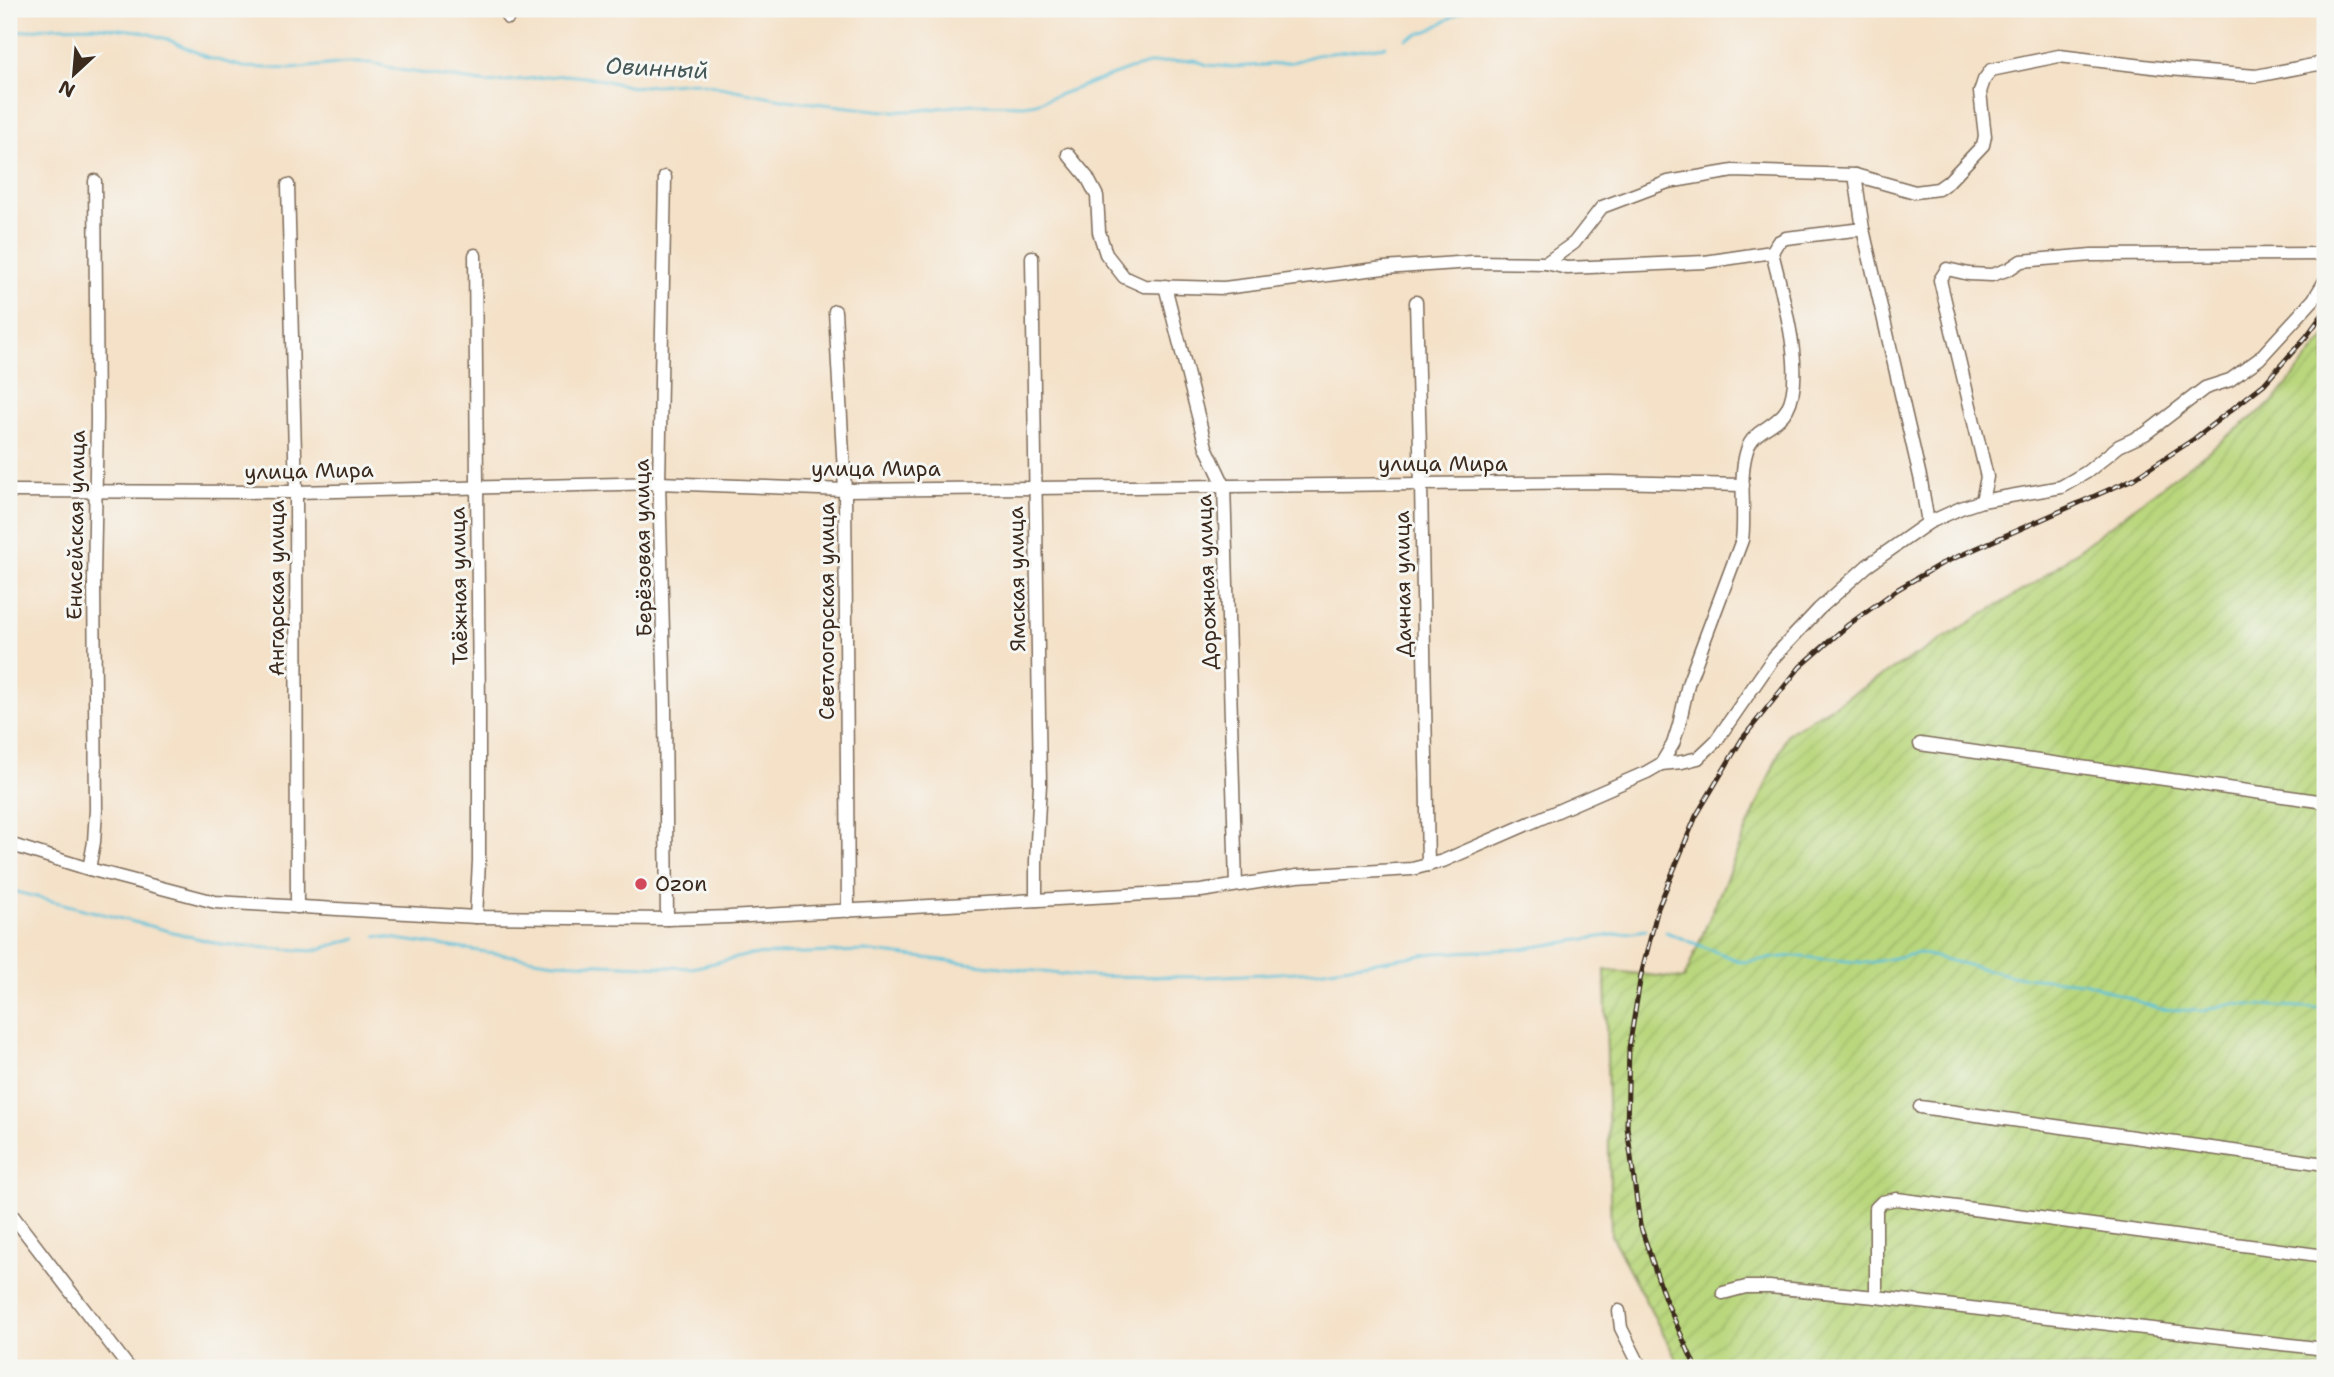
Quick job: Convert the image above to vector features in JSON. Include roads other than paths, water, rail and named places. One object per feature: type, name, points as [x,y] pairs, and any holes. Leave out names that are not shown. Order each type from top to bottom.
[{"type":"street","points":[[1546,263],[1574,243],[1602,207],[1668,182],[1733,171],[1855,175],[1915,192],[1938,189],[1983,145],[1985,136],[1980,92],[1990,70],[2059,56],[2256,76],[2318,64],[2325,67]]},
{"type":"street","points":[[1068,154],[1087,177],[1097,196],[1099,232],[1106,254],[1124,278],[1144,286],[1224,288],[1384,268],[1472,262],[1546,263],[1567,268],[1691,262],[1772,252],[1779,242],[1786,238],[1863,229]]},
{"type":"street","points":[[1855,175],[1863,229],[1921,481],[1928,523]]},
{"type":"street","name":"Берёзовая улица","points":[[665,177],[659,483],[667,919]]},
{"type":"street","name":"Енисейская улица","points":[[89,869],[96,830],[95,181]]},
{"type":"street","name":"Ангарская улица","points":[[288,185],[296,492],[297,907]]},
{"type":"street","points":[[1661,764],[1673,744],[1688,684],[1742,540],[1743,485],[1748,445],[1760,432],[1782,418],[1791,401],[1796,381],[1787,316],[1772,252]]},
{"type":"street","points":[[1983,501],[1987,477],[1940,280],[1947,269],[1992,275],[2021,261],[2092,255],[2325,254]]},
{"type":"street","name":"Таёжная улица","points":[[475,255],[480,709],[476,917]]},
{"type":"street","name":"Ямская улица","points":[[1032,257],[1040,784],[1036,900]]},
{"type":"street","points":[[9,844],[89,869],[215,902],[476,917],[667,919],[1202,891],[1297,876],[1412,869],[1443,862],[1661,764],[1698,758],[1716,741],[1774,657],[1819,608],[1867,566],[1928,523],[1961,508],[1983,501],[2061,487],[2087,472],[2119,446],[2145,434],[2205,388],[2230,380],[2259,359],[2314,299],[2325,281]]},
{"type":"street","name":"Дорожная улица","points":[[1165,286],[1206,447],[1224,485],[1236,885]]},
{"type":"street","name":"Дачная улица","points":[[1416,302],[1428,865]]},
{"type":"street","name":"Светлогорская улица","points":[[835,311],[845,489],[848,911]]},
{"type":"street","name":"улица Мира","points":[[9,491],[296,492],[659,483],[845,489],[1609,482],[1743,485]]},
{"type":"street","points":[[1920,744],[2325,802]]},
{"type":"street","points":[[1920,1107],[2325,1164]]},
{"type":"street","points":[[1876,1297],[1876,1208],[1882,1202],[1897,1199],[2325,1255]]},
{"type":"street","points":[[9,1211],[129,1368]]},
{"type":"street","points":[[1723,1293],[1746,1287],[1769,1287],[2325,1349]]},
{"type":"street","points":[[1619,1311],[1621,1328],[1641,1368]]},
{"type":"waterway","name":"Овинный","points":[[1406,39],[1430,30],[1466,9]]},
{"type":"waterway","name":"Овинный","points":[[9,33],[53,27],[93,26],[139,31],[167,39],[209,58],[244,67],[291,69],[373,63],[399,70],[488,83],[565,75],[594,78],[632,87],[694,82],[787,100],[885,111],[913,111],[973,104],[1036,103],[1153,63],[1195,60],[1207,65],[1231,67],[1266,65],[1386,46]]},
{"type":"waterway","points":[[9,890],[224,945],[313,951],[357,938]]},
{"type":"waterway","points":[[376,936],[555,962],[692,968],[749,955],[865,951],[1077,976],[1205,977],[1317,971],[1435,953],[1520,949],[1646,930]]},
{"type":"waterway","points":[[1666,932],[1742,962],[1792,956],[1868,963],[1919,953],[2012,976],[2084,982],[2160,1009],[2203,1011],[2228,1004],[2325,1008]]},
{"type":"railway","points":[[1696,1368],[1665,1299],[1640,1225],[1627,1127],[1629,1048],[1641,975],[1658,908],[1696,816],[1742,739],[1800,667],[1848,625],[1898,589],[1941,564],[2133,479],[2194,439],[2264,384],[2325,311]]},
{"type":"place","name":"Ozon","points":[[641,884]]}]
